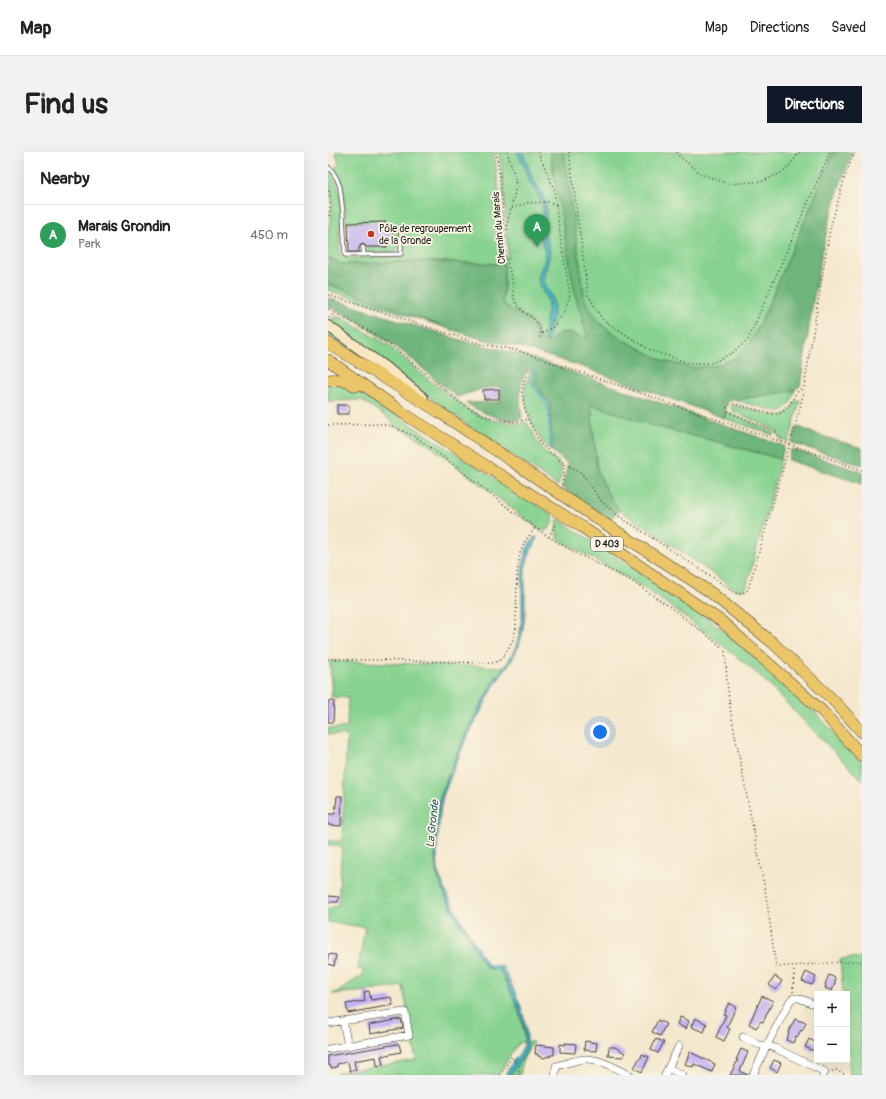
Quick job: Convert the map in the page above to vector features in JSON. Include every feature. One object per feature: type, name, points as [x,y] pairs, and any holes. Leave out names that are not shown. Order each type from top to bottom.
[{"type":"main road","name":"D 403","points":[[328,343],[439,412],[590,514],[710,592],[773,643],[835,702],[862,732]]},
{"type":"main road","name":"D 403","points":[[328,360],[406,414],[582,527],[721,621],[822,711],[862,756]]},
{"type":"main road","points":[[328,380],[336,379],[350,382],[406,414]]},
{"type":"street","points":[[328,326],[393,372],[439,412]]},
{"type":"street","points":[[753,1075],[790,1001],[793,998],[799,998],[811,1003]]},
{"type":"street","points":[[328,1023],[405,1012],[409,1035],[328,1049]]},
{"type":"street","points":[[343,1021],[348,1046]]},
{"type":"street","points":[[743,1037],[759,1045],[775,1048],[824,1073]]},
{"type":"street","points":[[679,1046],[667,1072],[683,1075]]},
{"type":"street","points":[[555,1075],[556,1066],[585,1059],[610,1065],[630,1075]]},
{"type":"lane","points":[[328,167],[332,170],[340,187],[345,255],[401,254],[401,231]]},
{"type":"lane","points":[[363,247],[364,255]]},
{"type":"path","name":"Chemin du Marais","points":[[496,152],[502,194],[506,257],[512,281],[514,298],[523,310],[537,321],[542,334]]},
{"type":"path","points":[[506,246],[507,225],[516,187],[515,177],[508,152]]},
{"type":"path","points":[[538,152],[554,189],[570,295],[564,313],[553,327],[542,334],[540,340]]},
{"type":"path","points":[[569,152],[588,295],[603,320],[650,350],[689,363],[712,363],[732,353],[748,340],[830,152]]},
{"type":"path","points":[[677,152],[678,155],[701,174],[730,184],[763,181],[785,171],[800,152]]},
{"type":"path","points":[[529,369],[524,381],[522,393],[528,419],[541,444],[563,463],[580,472],[602,502],[617,514],[733,592],[743,594],[748,590],[802,400],[830,229],[846,173],[855,152]]},
{"type":"path","points":[[328,187],[330,194],[330,208],[328,219]]},
{"type":"path","points":[[512,208],[528,203],[548,202],[556,204]]},
{"type":"path","points":[[328,295],[481,344],[516,350],[862,470]]},
{"type":"path","points":[[328,309],[374,334],[396,349],[470,409],[485,416],[497,419],[515,422],[528,419]]},
{"type":"path","points":[[328,318],[335,313]]},
{"type":"path","points":[[778,440],[776,432],[731,413],[727,408],[729,405],[735,404],[780,414],[786,410],[796,391],[803,388]]},
{"type":"path","points":[[328,426],[381,424],[391,426],[416,437],[446,458],[535,528],[578,554],[630,580],[670,607],[725,650],[731,714],[766,895],[776,967],[857,961],[862,962]]},
{"type":"path","points":[[561,486],[564,472],[563,463]]},
{"type":"path","points":[[549,537],[555,524]]},
{"type":"path","points":[[328,659],[492,663],[499,661],[513,640],[516,628],[517,573],[520,553],[524,541],[535,528]]},
{"type":"path","points":[[793,998],[794,966]]},
{"type":"path","points":[[500,1075],[510,1058],[518,1063],[519,1075]]},
{"type":"path","points":[[824,1073],[836,1070],[846,1075]]},
{"type":"green space","points":[[335,152],[494,152],[500,199],[504,257],[508,257],[501,163],[498,152],[550,152],[575,294],[588,339],[570,333],[559,333],[549,342],[539,338],[526,318],[507,307],[502,301],[504,288],[504,264],[413,261],[341,264],[328,258],[328,231],[332,203],[328,171],[336,182],[340,196],[343,224],[339,224],[340,253],[350,258],[407,257],[401,246],[401,230],[398,230],[398,249],[396,252],[367,253],[366,247],[387,247],[387,239],[393,239],[392,230],[386,230],[386,222],[346,223],[342,188],[338,174],[334,168],[339,164]]},
{"type":"green space","points":[[550,152],[564,152],[585,301],[591,311],[603,326],[624,340],[664,361],[692,368],[715,366],[736,358],[750,342],[765,313],[834,152],[853,152],[841,182],[823,246],[814,293],[800,386],[792,391],[728,401],[725,406],[726,412],[724,418],[580,366],[523,348],[482,339],[453,330],[328,284],[328,258],[341,264],[413,261],[504,264],[504,288],[502,301],[507,307],[536,325],[539,338],[549,342],[559,333],[570,333],[588,339],[575,294]]},
{"type":"green space","points":[[564,152],[834,152],[765,313],[750,342],[736,358],[715,366],[692,368],[664,361],[624,340],[603,326],[585,301]]},
{"type":"green space","points":[[328,284],[453,330],[328,290]]},
{"type":"green space","points":[[328,298],[464,341],[520,354],[784,446],[781,459],[654,426],[591,404],[597,470],[608,494],[619,510],[610,519],[562,488],[568,464],[552,451],[550,404],[535,383],[537,374],[528,368],[522,381],[520,392],[522,418],[516,420],[501,419],[465,403],[501,402],[500,386],[482,389],[457,397],[398,348],[352,318],[328,306]]},
{"type":"green space","points":[[335,317],[342,318],[388,345],[425,377],[469,410],[490,420],[518,424],[523,422],[527,423],[545,453],[558,461],[560,465],[561,475],[558,486],[409,383],[331,322]]},
{"type":"green space","points":[[328,331],[372,361],[371,364],[328,337]]},
{"type":"green space","points":[[531,370],[537,374],[540,392],[550,404],[552,451],[542,442],[530,419],[525,400],[525,387]]},
{"type":"green space","points":[[328,384],[350,386],[554,516],[549,528],[541,531],[432,447],[406,431],[394,426],[392,421],[362,400],[328,401]]},
{"type":"green space","points":[[795,389],[790,403],[785,409],[779,412],[735,400],[792,391]]},
{"type":"green space","points":[[797,400],[800,400],[788,442],[781,439],[776,430],[733,411],[731,408],[733,405],[780,416],[784,415]]},
{"type":"green space","points":[[591,404],[654,426],[781,459],[746,588],[738,590],[733,588],[619,510],[608,494],[597,470]]},
{"type":"green space","points":[[726,412],[774,433],[773,435],[724,418]]},
{"type":"green space","points":[[797,426],[815,434],[862,448],[862,465],[792,443]]},
{"type":"green space","points":[[791,449],[862,472],[862,484],[788,460]]},
{"type":"green space","points":[[558,519],[691,606],[728,634],[806,703],[862,763],[862,780],[758,674],[730,651],[662,600],[624,576],[558,539],[556,530]]},
{"type":"green space","points":[[330,661],[504,667],[493,682],[466,733],[448,776],[439,801],[435,847],[436,871],[454,914],[461,927],[464,928],[484,965],[489,968],[499,969],[512,995],[522,1022],[524,1042],[518,1043],[498,1075],[338,1075],[337,1073],[416,1060],[403,986],[332,994],[347,987],[347,985],[363,974],[363,969],[358,969],[365,927],[328,922],[328,908],[338,906],[342,846],[328,845],[328,841],[342,841],[347,735],[328,734],[328,728],[347,728],[348,697],[332,697]]},
{"type":"green space","points":[[862,957],[862,1075],[850,1075],[850,991],[843,991],[840,959]]},
{"type":"green space","points":[[527,1042],[533,1042],[523,1060],[520,1075],[510,1075],[524,1056]]},
{"type":"water","points":[[517,152],[523,152],[533,179],[542,193],[547,211],[544,230],[550,255],[544,281],[552,296],[554,307],[553,319],[549,328],[548,342],[544,340],[548,304],[539,285],[538,279],[544,262],[545,253],[538,228],[543,213],[543,208],[540,198],[530,183],[526,170]]},
{"type":"water","points":[[534,537],[537,537],[535,545],[531,550],[525,569],[525,613],[519,646],[512,660],[494,686],[463,746],[443,796],[437,847],[438,873],[452,904],[485,961],[489,965],[502,966],[515,992],[524,1017],[527,1049],[522,1059],[510,1075],[505,1075],[522,1050],[524,1031],[522,1020],[513,997],[499,969],[493,970],[486,967],[476,952],[464,928],[461,927],[446,898],[437,874],[435,859],[436,824],[440,797],[466,733],[493,682],[509,660],[516,646],[522,616],[522,568],[525,553]]},
{"type":"building","name":"Pôle de regroupement de la Gronde","points":[[386,222],[386,230],[392,230],[393,239],[387,239],[387,247],[366,247],[362,244],[359,247],[359,252],[349,252],[348,223]]},
{"type":"building","points":[[499,389],[499,399],[484,399],[483,390]]},
{"type":"building","points":[[337,405],[349,405],[349,414],[337,414]]},
{"type":"building","points":[[328,701],[334,701],[333,722],[328,722]]},
{"type":"building","points":[[337,796],[342,796],[341,826],[328,825],[328,814],[335,814]]},
{"type":"building","points":[[328,896],[339,897],[338,902],[328,902]]},
{"type":"building","points":[[328,954],[336,955],[334,966],[328,964]]},
{"type":"building","points":[[806,972],[816,977],[812,985],[802,981]]},
{"type":"building","points":[[829,975],[835,978],[832,991],[825,988]]},
{"type":"building","points":[[775,976],[782,981],[776,990],[769,985]]},
{"type":"building","points":[[369,991],[371,1000],[391,997],[393,1005],[348,1013],[346,1004],[365,1001],[364,992]]},
{"type":"building","points":[[762,996],[773,1001],[763,1022],[761,1021],[756,1028],[749,1024]]},
{"type":"building","points":[[729,1003],[736,1007],[727,1027],[730,1029],[724,1041],[716,1037],[726,1015],[723,1014]]},
{"type":"building","points":[[680,1017],[689,1021],[686,1029],[677,1024]]},
{"type":"building","points":[[695,1018],[707,1024],[704,1032],[691,1027]]},
{"type":"building","points":[[401,1019],[403,1028],[370,1034],[369,1025]]},
{"type":"building","points":[[795,1019],[806,1023],[802,1031],[801,1030],[797,1037],[796,1036],[793,1043],[786,1040]]},
{"type":"building","points":[[658,1020],[666,1024],[660,1036],[652,1032]]},
{"type":"building","points":[[656,1039],[664,1042],[658,1053],[651,1050]]},
{"type":"building","points":[[809,1039],[814,1042],[814,1051],[805,1047]]},
{"type":"building","points":[[585,1041],[597,1043],[596,1051],[584,1050]]},
{"type":"building","points":[[565,1043],[576,1044],[575,1053],[560,1052],[560,1044],[565,1045]]},
{"type":"building","points":[[399,1044],[401,1052],[381,1056],[383,1065],[377,1066],[376,1057],[354,1061],[356,1070],[350,1071],[348,1062],[337,1064],[337,1067],[331,1068],[330,1065],[328,1065],[328,1056]]},
{"type":"building","points":[[536,1045],[554,1047],[554,1055],[550,1055],[550,1057],[547,1056],[545,1058],[538,1056],[538,1054],[535,1054]]},
{"type":"building","points":[[609,1047],[615,1047],[625,1053],[623,1057],[608,1056]]},
{"type":"building","points":[[741,1049],[748,1052],[740,1071],[748,1075],[730,1075],[738,1060],[736,1060]]},
{"type":"building","points":[[690,1052],[715,1064],[712,1072],[694,1064],[693,1067],[685,1064]]},
{"type":"building","points":[[642,1054],[649,1057],[642,1072],[634,1068]]},
{"type":"building","points":[[774,1060],[781,1063],[777,1072],[770,1068]]},
{"type":"waterway","name":"La Gronde","points":[[535,370],[532,383],[547,405],[549,414],[550,448]]},
{"type":"place","name":"Pôle de regroupement de la Gronde","points":[[371,234]]},
{"type":"place","name":"Marais Grondin","points":[[537,247]]}]
